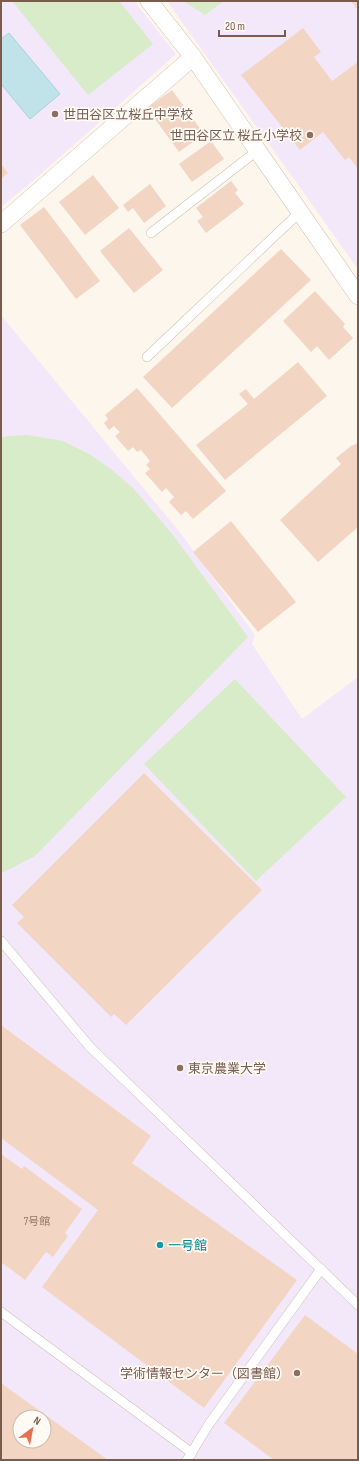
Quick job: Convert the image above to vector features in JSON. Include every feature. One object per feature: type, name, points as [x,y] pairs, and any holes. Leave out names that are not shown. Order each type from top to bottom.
[{"type":"street","points":[[149,1],[193,57],[358,296]]},
{"type":"street","points":[[1,224],[193,57]]},
{"type":"lane","points":[[151,233],[258,150]]},
{"type":"lane","points":[[147,357],[300,212]]},
{"type":"lane","points":[[1,941],[90,1047],[358,1305]]},
{"type":"lane","points":[[1,1312],[189,1457],[208,1424],[321,1269]]},
{"type":"shaded area","name":"世田谷区立桜丘中学校","points":[[1,1],[134,1],[176,54],[42,173],[1,207]]},
{"type":"shaded area","name":"世田谷区立 桜丘小学校","points":[[167,1],[358,1],[358,269]]},
{"type":"shaded area","name":"東京農業大学","points":[[1,315],[182,535],[255,635],[252,644],[302,719],[358,677],[358,1460],[1,1460]]},
{"type":"green space","points":[[12,1],[119,1],[153,44],[88,95]]},
{"type":"green space","points":[[183,1],[224,1],[205,15]]},
{"type":"green space","points":[[27,435],[63,441],[91,455],[133,488],[173,535],[248,637],[35,856],[4,872],[1,872],[1,437]]},
{"type":"green space","points":[[235,679],[346,797],[256,881],[144,764]]},
{"type":"water","points":[[9,33],[60,94],[30,119],[1,84],[1,39]]},
{"type":"building","points":[[351,1],[358,1],[358,10]]},
{"type":"building","points":[[303,28],[321,52],[314,57],[332,81],[358,62],[358,169],[349,157],[345,160],[323,132],[300,150],[241,75]]},
{"type":"building","points":[[172,90],[204,134],[179,152],[147,108]]},
{"type":"building","points":[[211,141],[224,159],[192,182],[179,164]]},
{"type":"building","points":[[1,164],[8,173],[1,179]]},
{"type":"building","points":[[93,175],[119,208],[85,235],[59,202]]},
{"type":"building","points":[[231,181],[238,190],[235,193],[244,204],[206,233],[197,221],[203,217],[196,208]]},
{"type":"building","points":[[150,184],[166,206],[144,223],[133,208],[128,212],[123,205]]},
{"type":"building","points":[[44,207],[100,281],[76,299],[20,225]]},
{"type":"building","points":[[129,228],[163,270],[134,293],[100,251]]},
{"type":"building","points":[[281,249],[311,280],[172,408],[143,377]]},
{"type":"building","points":[[315,291],[345,324],[343,327],[353,338],[329,360],[317,346],[311,352],[283,321]]},
{"type":"building","points":[[298,362],[327,396],[225,480],[196,445],[248,404],[239,394],[246,389],[254,399]]},
{"type":"building","points":[[137,388],[226,491],[193,519],[186,511],[181,515],[169,502],[174,497],[166,488],[162,492],[145,473],[150,469],[146,465],[150,461],[141,450],[137,452],[133,447],[128,451],[115,436],[120,432],[114,426],[109,430],[104,423],[108,419],[105,415]]},
{"type":"building","points":[[358,443],[358,527],[318,562],[280,520],[341,464],[336,458],[351,446]]},
{"type":"building","points":[[231,521],[296,602],[258,632],[193,552]]},
{"type":"building","points":[[144,773],[262,890],[126,1025],[114,1014],[111,1017],[17,923],[24,917],[12,905]]},
{"type":"building","name":"一号館","points":[[1,1025],[151,1136],[132,1163],[297,1280],[204,1408],[42,1287],[98,1210],[1,1138]]},
{"type":"building","points":[[1,1154],[22,1169],[24,1166],[82,1209],[65,1233],[68,1236],[53,1257],[46,1252],[25,1280],[1,1262]]},
{"type":"building","points":[[305,1315],[358,1354],[358,1460],[274,1460],[224,1423]]},
{"type":"building","points":[[1,1383],[37,1409],[12,1409],[12,1449],[52,1449],[52,1420],[108,1460],[1,1460]]},
{"type":"place","name":"世田谷区立桜丘中学校","points":[[55,114]]},
{"type":"place","name":"世田谷区立 桜丘小学校","points":[[310,135]]},
{"type":"place","name":"東京農業大学","points":[[180,1068]]},
{"type":"place","name":"一号館","points":[[160,1245]]},
{"type":"place","name":"学術情報センター（図書館）","points":[[297,1373]]}]
